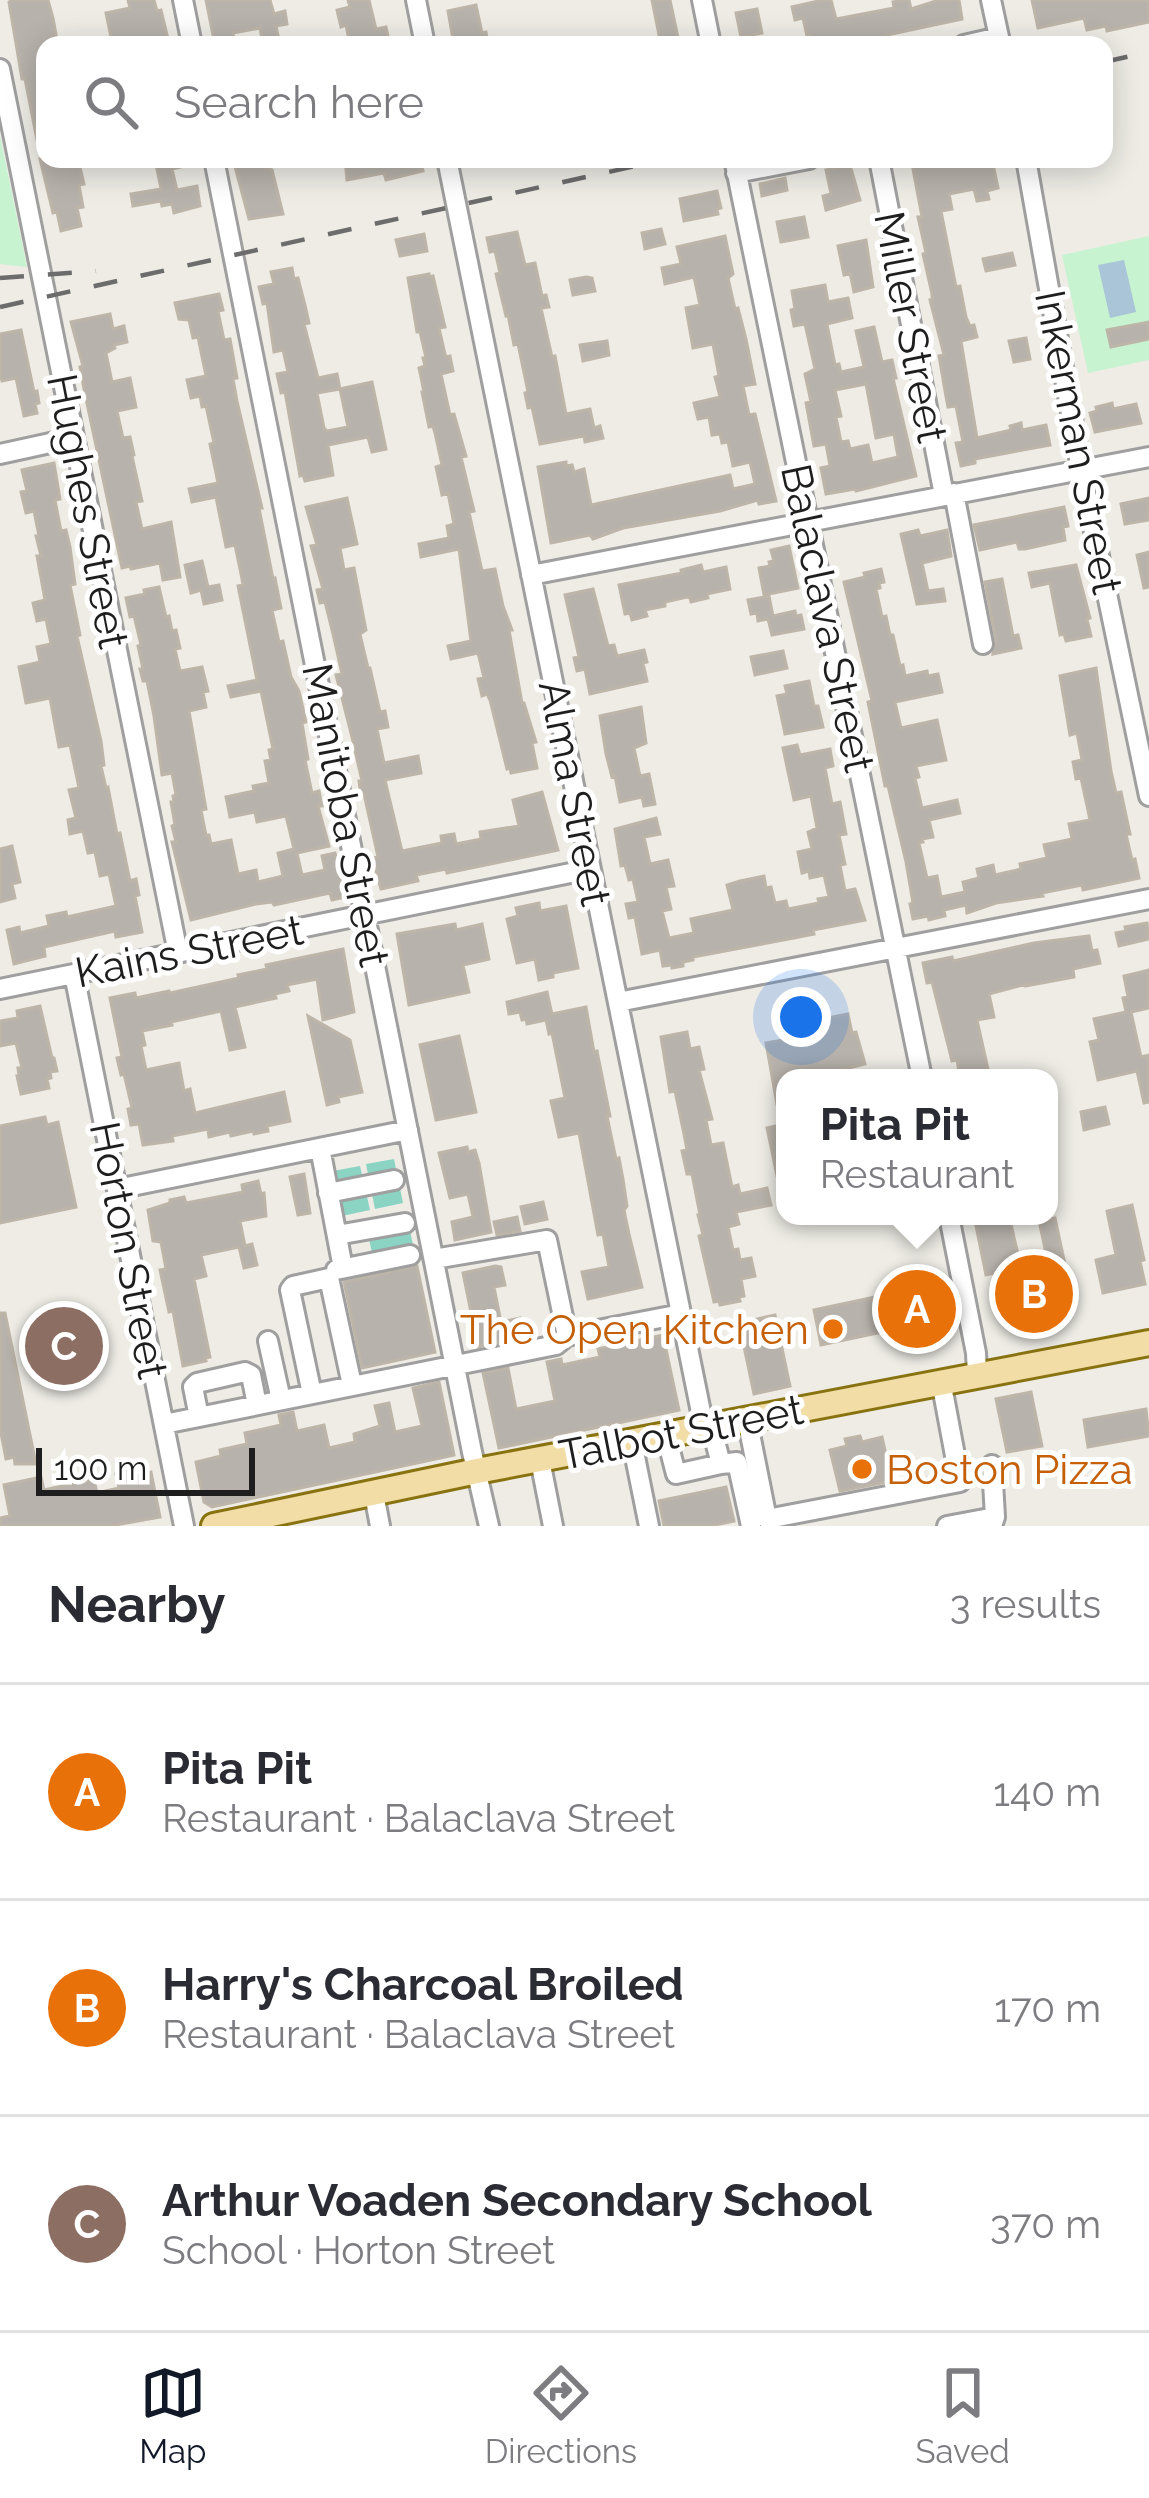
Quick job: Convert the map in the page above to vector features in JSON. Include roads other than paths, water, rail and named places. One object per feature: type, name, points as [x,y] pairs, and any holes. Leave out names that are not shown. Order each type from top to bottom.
[{"type":"main road","name":"Talbot Street","points":[[219,1526],[260,1522],[477,1472],[1149,1343]]},
{"type":"street","points":[[183,0],[190,36]]},
{"type":"street","points":[[416,0],[422,36]]},
{"type":"street","points":[[702,0],[709,36]]},
{"type":"street","points":[[992,0],[999,36]]},
{"type":"street","name":"Hughes Street","points":[[0,69],[178,953]]},
{"type":"street","name":"Manitoba Street","points":[[216,168],[489,1526]]},
{"type":"street","name":"Alma Street","points":[[455,168],[531,575],[681,1314],[708,1427],[721,1465],[737,1462],[751,1526]]},
{"type":"street","name":"Balaclava Street","points":[[735,168],[920,1069]]},
{"type":"street","name":"Miller Street","points":[[881,168],[982,644]]},
{"type":"street","name":"Inkerman Street","points":[[1028,168],[1081,469],[1142,724],[1149,796]]},
{"type":"street","points":[[0,454],[74,438]]},
{"type":"street","points":[[531,575],[1149,457]]},
{"type":"street","name":"Kains Street","points":[[0,989],[590,869]]},
{"type":"street","points":[[618,1002],[1149,898]]},
{"type":"street","name":"Horton Street","points":[[74,974],[184,1526]]},
{"type":"street","points":[[117,1189],[408,1130]]},
{"type":"street","points":[[320,1148],[337,1235],[336,1273],[352,1385]]},
{"type":"street","points":[[328,1192],[394,1180]]},
{"type":"street","points":[[337,1235],[405,1222]]},
{"type":"street","points":[[951,1225],[977,1374]]},
{"type":"street","points":[[434,1259],[547,1240],[567,1336]]},
{"type":"street","points":[[312,1394],[290,1290],[410,1255]]},
{"type":"street","points":[[164,1424],[556,1345],[567,1336],[681,1314]]},
{"type":"street","points":[[268,1341],[280,1400]]},
{"type":"street","points":[[199,1417],[193,1388],[197,1383],[245,1372],[250,1375],[257,1405]]},
{"type":"street","points":[[747,1419],[767,1520],[960,1482],[941,1381]]},
{"type":"street","points":[[666,1436],[676,1474],[721,1465]]},
{"type":"street","points":[[632,1442],[649,1526]]},
{"type":"street","points":[[540,1460],[554,1526]]},
{"type":"street","points":[[947,1526],[994,1522],[992,1465]]},
{"type":"street","points":[[374,1494],[380,1526]]},
{"type":"railway","points":[[1113,60],[1149,52]]},
{"type":"railway","points":[[0,307],[626,168]]},
{"type":"railway","points":[[0,278],[96,271]]},
{"type":"place","name":"Harry's Charcoal Broiled","points":[[1034,1294]]},
{"type":"place","name":"Pita Pit","points":[[917,1309]]},
{"type":"place","name":"The Open Kitchen","points":[[833,1329]]},
{"type":"place","name":"Arthur Voaden Secondary School","points":[[64,1346]]},
{"type":"place","name":"Boston Pizza","points":[[862,1469]]}]
